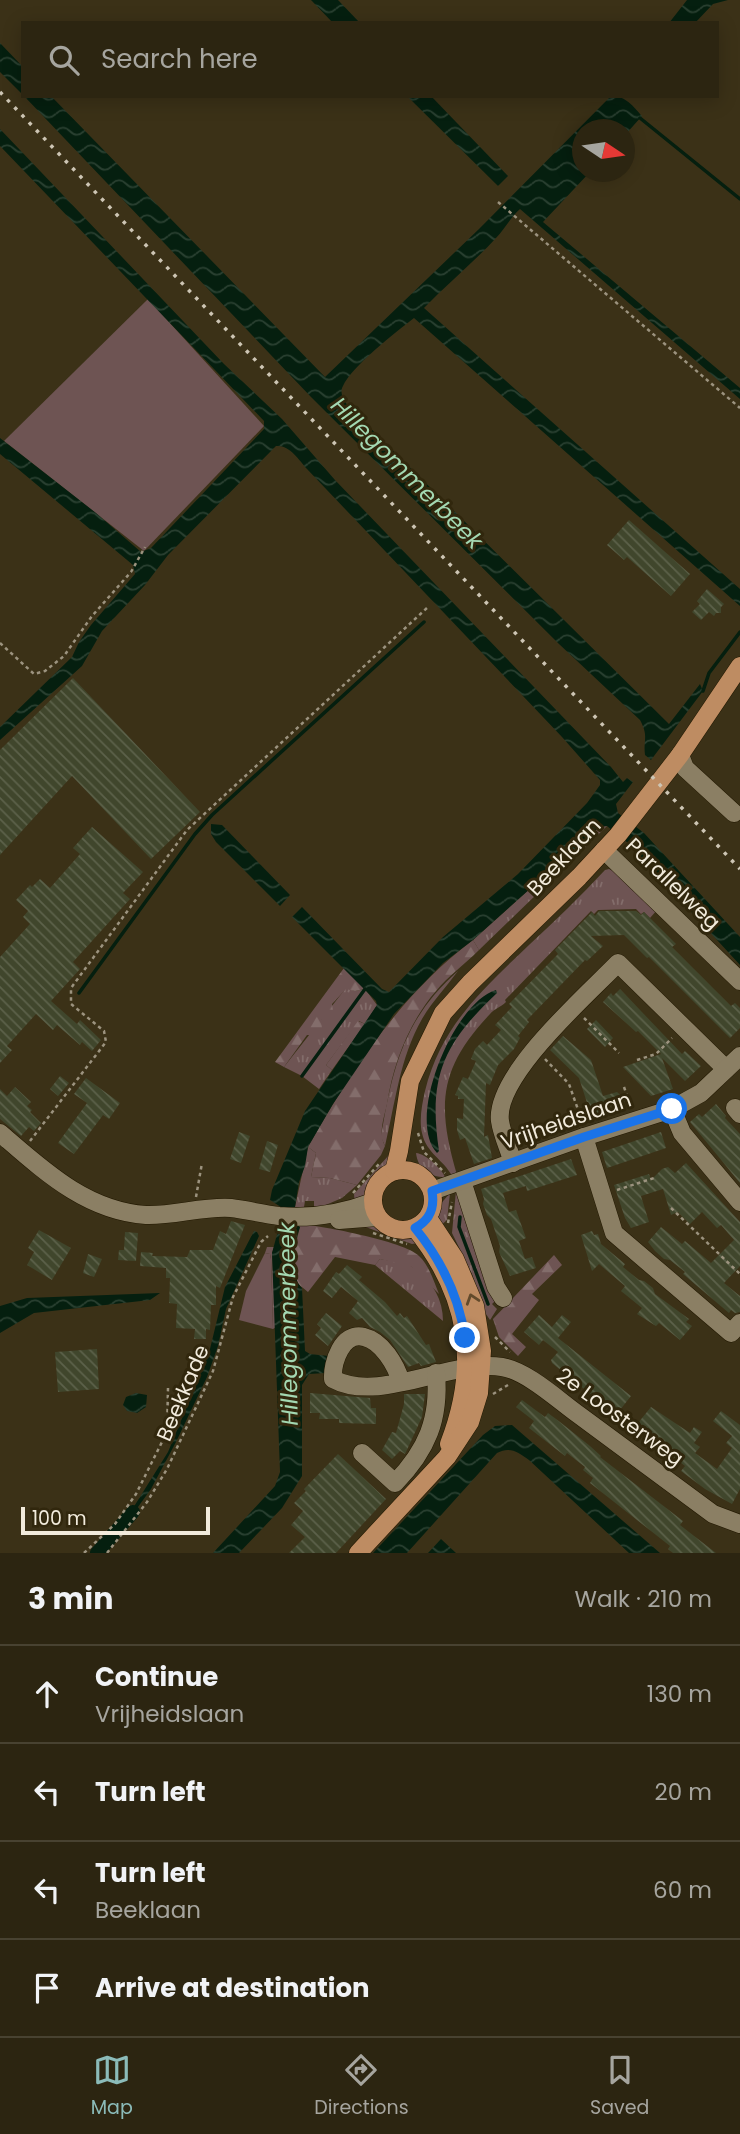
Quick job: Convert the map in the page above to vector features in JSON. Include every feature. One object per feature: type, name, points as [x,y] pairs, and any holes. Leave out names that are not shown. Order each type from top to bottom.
[{"type":"main road","name":"Beeklaan","points":[[390,1164],[399,1151],[410,1082],[426,1043],[443,1013],[623,828],[680,755],[740,666]]},
{"type":"main road","name":"Beeklaan","points":[[415,1172],[410,1151],[410,1123],[416,1072]]},
{"type":"main road","points":[[390,1164],[415,1172],[432,1191],[433,1204],[421,1223],[404,1231],[375,1217],[378,1183],[390,1164]]},
{"type":"main road","points":[[358,1553],[447,1457],[470,1422],[479,1393],[455,1295],[421,1223]]},
{"type":"street","points":[[680,755],[685,768],[734,813]]},
{"type":"street","name":"Parallelweg","points":[[604,850],[740,981]]},
{"type":"street","points":[[513,1163],[500,1119],[504,1092],[515,1073],[536,1049],[618,963],[726,1069]]},
{"type":"street","name":"Vrijheidslaan","points":[[432,1191],[586,1136],[672,1109],[701,1093],[740,1056]]},
{"type":"street","points":[[672,1109],[682,1133],[740,1202]]},
{"type":"street","points":[[0,1133],[55,1180],[102,1206],[146,1214],[229,1208],[296,1216],[354,1209],[375,1217]]},
{"type":"street","points":[[586,1136],[614,1233],[732,1333],[740,1323]]},
{"type":"street","points":[[456,1183],[496,1287],[503,1297]]},
{"type":"street","name":"2e Loosterweg","points":[[401,1382],[474,1367],[512,1369],[713,1514],[740,1524]]},
{"type":"street","points":[[395,1483],[405,1473],[428,1438],[435,1417],[438,1392],[436,1373]]},
{"type":"street","points":[[362,1453],[410,1497]]},
{"type":"path","points":[[498,202],[740,408]]},
{"type":"path","points":[[0,643],[34,674],[45,671],[64,656],[92,616],[131,572],[145,547]]},
{"type":"path","points":[[22,1151],[106,1042],[104,1031],[71,1004],[71,988],[187,830],[428,607]]},
{"type":"path","points":[[575,1008],[619,1053]]},
{"type":"path","points":[[637,1060],[656,1054],[683,1027]]},
{"type":"path","points":[[536,1049],[569,1084],[586,1136]]},
{"type":"path","points":[[624,1087],[635,1121]]},
{"type":"path","points":[[416,1127],[425,1152],[456,1183],[448,1223]]},
{"type":"path","points":[[193,1211],[202,1163]]},
{"type":"path","points":[[350,1195],[390,1164]]},
{"type":"path","points":[[602,1195],[654,1178]]},
{"type":"path","points":[[671,1208],[740,1274]]},
{"type":"path","points":[[375,1217],[415,1247]]},
{"type":"path","name":"Beekkade","points":[[107,1553],[141,1510],[167,1469],[213,1371],[233,1297],[261,1242],[268,1236]]},
{"type":"path","points":[[84,1553],[115,1524],[136,1494],[167,1432],[169,1388]]},
{"type":"green space","points":[[148,299],[264,426],[144,551],[4,441]]},
{"type":"green space","points":[[607,826],[479,950],[473,940],[599,827]]},
{"type":"green space","points":[[609,869],[617,873],[657,910],[650,918],[636,909],[598,910],[594,914],[591,911],[473,1034],[451,1071],[446,1089],[446,1128],[457,1175],[452,1176],[427,1146],[421,1128],[425,1091],[441,1047],[465,1010],[480,994]]},
{"type":"green space","points":[[473,940],[479,950],[446,980],[426,1003],[404,1044],[393,1074],[383,1120],[382,1136],[385,1146],[381,1155],[357,1185],[330,1178],[311,1177],[316,1153],[308,1147],[361,1061],[380,1034],[423,984]]},
{"type":"green space","points":[[344,968],[365,989],[346,989],[332,1004],[334,1017],[321,1020],[323,1036],[307,1035],[284,1067],[275,1062]]},
{"type":"green space","points":[[458,971],[422,1019],[408,1049],[385,1146],[381,1137],[385,1112],[403,1046],[425,1007]]},
{"type":"green space","points":[[346,988],[355,991],[365,989],[377,1005],[365,1024],[359,1021],[326,1065],[332,1070],[319,1089],[284,1067]]},
{"type":"green space","points":[[358,1021],[365,1024],[332,1070],[326,1065]]},
{"type":"green space","points":[[308,1147],[316,1153],[311,1177],[330,1178],[357,1185],[342,1198],[314,1210],[314,1201],[305,1201],[304,1207],[295,1207]]},
{"type":"green space","points":[[416,1153],[433,1162],[445,1177],[434,1176],[425,1171],[419,1164]]},
{"type":"green space","points":[[389,1155],[389,1166],[355,1204],[354,1194]]},
{"type":"green space","points":[[456,1191],[489,1291],[495,1301],[492,1304],[497,1309],[490,1320],[452,1233]]},
{"type":"green space","points":[[450,1193],[447,1220],[439,1227],[438,1207]]},
{"type":"green space","points":[[294,1223],[360,1235],[411,1250],[426,1264],[439,1294],[412,1267],[380,1259],[375,1265],[335,1257],[308,1292],[297,1283],[294,1251],[300,1227]]},
{"type":"green space","points":[[374,1224],[392,1234],[411,1237],[418,1243],[412,1244],[363,1226]]},
{"type":"green space","points":[[267,1247],[274,1247],[272,1253],[276,1327],[273,1329],[271,1259],[270,1254],[265,1253]]},
{"type":"green space","points":[[265,1253],[270,1254],[271,1259],[273,1329],[239,1320],[246,1291]]},
{"type":"green space","points":[[554,1255],[562,1265],[532,1294],[539,1300],[512,1334],[526,1347],[518,1356],[499,1337],[493,1319]]},
{"type":"green space","points":[[380,1259],[411,1266],[420,1273],[439,1298],[443,1321],[375,1265]]},
{"type":"water","points":[[311,0],[338,0],[358,21],[331,21]]},
{"type":"water","points":[[687,0],[728,0],[713,4],[697,21],[671,21]]},
{"type":"water","points":[[0,43],[21,65],[21,93],[0,72]]},
{"type":"water","name":"Hillegommerbeek","points":[[26,98],[53,98],[325,377],[572,135],[572,182],[581,182],[543,222],[740,388],[740,399],[520,209],[499,235],[424,308],[740,589],[740,606],[414,318],[364,360],[348,378],[342,391],[348,406],[669,724],[700,684],[703,691],[651,760],[645,755],[645,734],[640,720],[559,644],[311,397]]},
{"type":"water","points":[[409,98],[433,98],[508,176],[498,186]]},
{"type":"water","points":[[609,98],[625,100],[642,116],[635,124],[635,119],[588,119]]},
{"type":"water","name":"Hillegommerbeek","points":[[0,129],[224,364],[282,419],[335,480],[623,782],[627,778],[633,782],[616,804],[618,813],[644,833],[740,937],[740,965],[628,843],[607,826],[599,827],[473,940],[443,963],[394,1014],[333,1104],[308,1147],[295,1207],[292,1209],[292,1222],[300,1227],[294,1250],[294,1267],[302,1288],[305,1351],[329,1356],[326,1373],[309,1374],[302,1385],[302,1476],[282,1508],[239,1553],[213,1553],[275,1486],[280,1472],[272,1253],[279,1227],[284,1224],[284,1209],[270,1200],[272,1190],[305,1111],[377,1005],[292,917],[302,907],[382,989],[389,992],[443,937],[518,874],[587,803],[600,785],[600,780],[297,457],[281,446],[276,446],[168,555],[145,585],[102,631],[82,666],[0,740],[0,727],[72,657],[91,625],[135,574],[133,565],[0,454],[0,438],[141,552],[151,548],[264,429],[264,421],[0,146]]},
{"type":"water","points":[[211,824],[222,825],[290,895],[280,906],[216,842],[211,834]]},
{"type":"water","points":[[496,990],[497,993],[464,1029],[444,1063],[436,1102],[437,1153],[429,1137],[427,1115],[439,1063],[450,1038],[465,1016],[480,999]]},
{"type":"water","points":[[254,1231],[259,1236],[226,1309],[218,1346],[207,1377],[176,1442],[151,1489],[117,1536],[100,1553],[94,1553],[120,1529],[168,1452],[209,1353],[225,1287]]},
{"type":"water","points":[[160,1293],[150,1300],[34,1313],[0,1333],[0,1306],[27,1298]]},
{"type":"water","points":[[136,1393],[147,1395],[146,1407],[137,1413],[127,1411],[123,1405],[126,1397]]},
{"type":"water","points":[[512,1425],[660,1553],[629,1553],[529,1460],[517,1452],[506,1450],[497,1453],[407,1553],[373,1553],[483,1435],[495,1426]]},
{"type":"water","points":[[441,1539],[456,1553],[428,1553]]},
{"type":"building","points":[[629,520],[690,574],[671,596],[627,557],[624,560],[607,545]]},
{"type":"building","points":[[707,589],[724,604],[721,613],[714,616],[709,612],[701,620],[692,612],[700,604],[697,601]]},
{"type":"building","points":[[73,678],[200,812],[151,859],[72,776],[0,855],[0,750]]},
{"type":"building","points":[[92,827],[143,872],[123,893],[130,899],[73,962],[80,969],[51,1001],[77,1024],[80,1020],[101,1040],[92,1051],[82,1042],[80,1045],[57,1025],[53,1030],[36,1014],[7,1046],[12,1050],[0,1063],[0,957],[30,924],[23,917],[28,911],[16,900],[40,879],[50,888],[80,854],[73,848]]},
{"type":"building","points":[[599,911],[636,911],[641,915],[644,912],[676,944],[672,947],[731,1006],[735,1003],[740,1008],[740,1028],[730,1038],[624,935],[591,936],[603,946],[585,960],[527,1020],[529,1022],[518,1036],[520,1038],[514,1049],[498,1065],[490,1085],[486,1083],[484,1137],[488,1135],[492,1158],[474,1164],[465,1138],[460,1140],[457,1130],[457,1118],[463,1119],[464,1099],[458,1099],[455,1095],[463,1077],[468,1079],[476,1061],[471,1059],[475,1049],[483,1041],[487,1045],[501,1030],[495,1025],[512,1007],[509,1004],[558,954],[555,950],[592,912],[595,916]]},
{"type":"building","points":[[620,989],[682,1054],[685,1051],[701,1066],[685,1081],[662,1058],[673,1089],[651,1096],[623,1067],[661,1054],[603,1002],[611,993],[613,996]]},
{"type":"building","points":[[596,1020],[613,1038],[605,1047],[587,1029]]},
{"type":"building","points":[[563,1036],[591,1060],[603,1096],[617,1092],[627,1101],[609,1107],[610,1111],[592,1118],[579,1078],[550,1050]]},
{"type":"building","points":[[60,1076],[69,1083],[58,1096],[50,1089]]},
{"type":"building","points":[[86,1078],[120,1103],[109,1119],[103,1115],[74,1154],[58,1143],[87,1103],[74,1094]]},
{"type":"building","points":[[15,1087],[31,1102],[27,1106],[41,1123],[34,1131],[29,1127],[21,1136],[0,1119],[0,1089],[7,1096]]},
{"type":"building","points":[[716,1104],[740,1134],[740,1183],[690,1122],[699,1114],[702,1117]]},
{"type":"building","points":[[239,1132],[250,1136],[241,1163],[230,1159]]},
{"type":"building","points":[[661,1132],[666,1148],[607,1168],[602,1152]]},
{"type":"building","points":[[267,1141],[278,1145],[270,1172],[259,1169]]},
{"type":"building","points":[[571,1159],[577,1175],[527,1191],[526,1186],[503,1193],[509,1212],[516,1210],[526,1238],[519,1241],[525,1259],[532,1257],[536,1268],[510,1276],[499,1252],[500,1246],[491,1219],[483,1204],[481,1189]]},
{"type":"building","points":[[686,1163],[740,1222],[740,1266],[724,1283],[740,1296],[740,1312],[731,1310],[729,1313],[683,1274],[685,1272],[670,1260],[664,1259],[648,1242],[661,1227],[682,1244],[685,1241],[711,1263],[734,1240],[721,1225],[717,1228],[702,1212],[690,1224],[678,1212],[671,1215],[663,1189],[641,1196],[649,1222],[631,1228],[625,1218],[614,1185],[649,1174],[651,1180],[668,1167],[675,1173]]},
{"type":"building","points":[[231,1221],[245,1225],[220,1288],[216,1286],[216,1305],[211,1305],[210,1330],[206,1329],[206,1339],[194,1339],[195,1329],[176,1328],[177,1304],[169,1303],[170,1278],[166,1278],[166,1268],[140,1266],[141,1252],[153,1253],[152,1256],[187,1257],[190,1250],[213,1250],[220,1231],[226,1234]]},
{"type":"building","points":[[39,1230],[71,1248],[52,1280],[27,1265],[34,1252],[28,1248]]},
{"type":"building","points":[[592,1231],[594,1235],[598,1234],[601,1244],[625,1264],[623,1267],[689,1319],[686,1322],[692,1326],[680,1340],[659,1323],[656,1326],[637,1314],[642,1308],[621,1291],[625,1286],[599,1264],[592,1271],[581,1235]]},
{"type":"building","points":[[125,1232],[138,1233],[136,1261],[118,1260],[119,1250],[124,1250]]},
{"type":"building","points":[[88,1254],[102,1259],[94,1277],[83,1273]]},
{"type":"building","points":[[347,1265],[362,1277],[359,1280],[397,1316],[400,1313],[404,1318],[407,1316],[426,1345],[429,1344],[436,1362],[408,1367],[390,1340],[370,1327],[362,1318],[357,1320],[349,1313],[358,1301],[341,1287],[332,1298],[323,1291],[336,1272],[339,1274]]},
{"type":"building","points":[[326,1313],[342,1326],[328,1346],[315,1335],[321,1328],[317,1324]]},
{"type":"building","points":[[539,1315],[552,1327],[562,1315],[571,1322],[558,1338],[631,1396],[616,1415],[552,1363],[551,1360],[558,1352],[543,1340],[539,1345],[524,1332]]},
{"type":"building","points":[[97,1349],[99,1389],[58,1392],[55,1352]]},
{"type":"building","points":[[310,1393],[370,1398],[371,1408],[376,1408],[376,1424],[339,1423],[339,1419],[319,1419],[320,1413],[310,1413]]},
{"type":"building","points":[[404,1394],[425,1394],[422,1417],[405,1454],[400,1451],[392,1459],[382,1450],[392,1432],[396,1433]]},
{"type":"building","points":[[522,1400],[545,1417],[548,1413],[560,1422],[600,1457],[683,1521],[680,1525],[716,1553],[673,1553],[668,1549],[670,1546],[590,1483],[593,1478],[583,1470],[585,1467],[567,1453],[565,1456],[529,1428],[534,1421],[516,1407]]},
{"type":"building","points":[[651,1407],[690,1433],[694,1427],[702,1432],[694,1443],[700,1447],[695,1453],[717,1469],[732,1448],[726,1443],[732,1436],[713,1421],[721,1411],[740,1425],[740,1489],[732,1504],[681,1471],[685,1466],[647,1436],[650,1432],[638,1423]]},
{"type":"building","points":[[338,1454],[386,1499],[336,1553],[289,1553],[305,1537],[291,1525],[303,1511],[294,1503]]},
{"type":"waterway","points":[[640,118],[740,199]]},
{"type":"waterway","points":[[79,993],[195,834],[212,815],[424,622]]},
{"type":"waterway","points":[[703,691],[709,673],[740,632]]},
{"type":"waterway","points":[[302,1076],[365,989]]},
{"type":"waterway","points":[[460,1217],[459,1227],[488,1304]]},
{"type":"waterway","points":[[97,1553],[133,1512]]},
{"type":"railway","points":[[0,92],[740,869]]},
{"type":"route","points":[[465,1338],[461,1313],[449,1279],[415,1228],[428,1218],[433,1204],[432,1191],[672,1109]]}]
